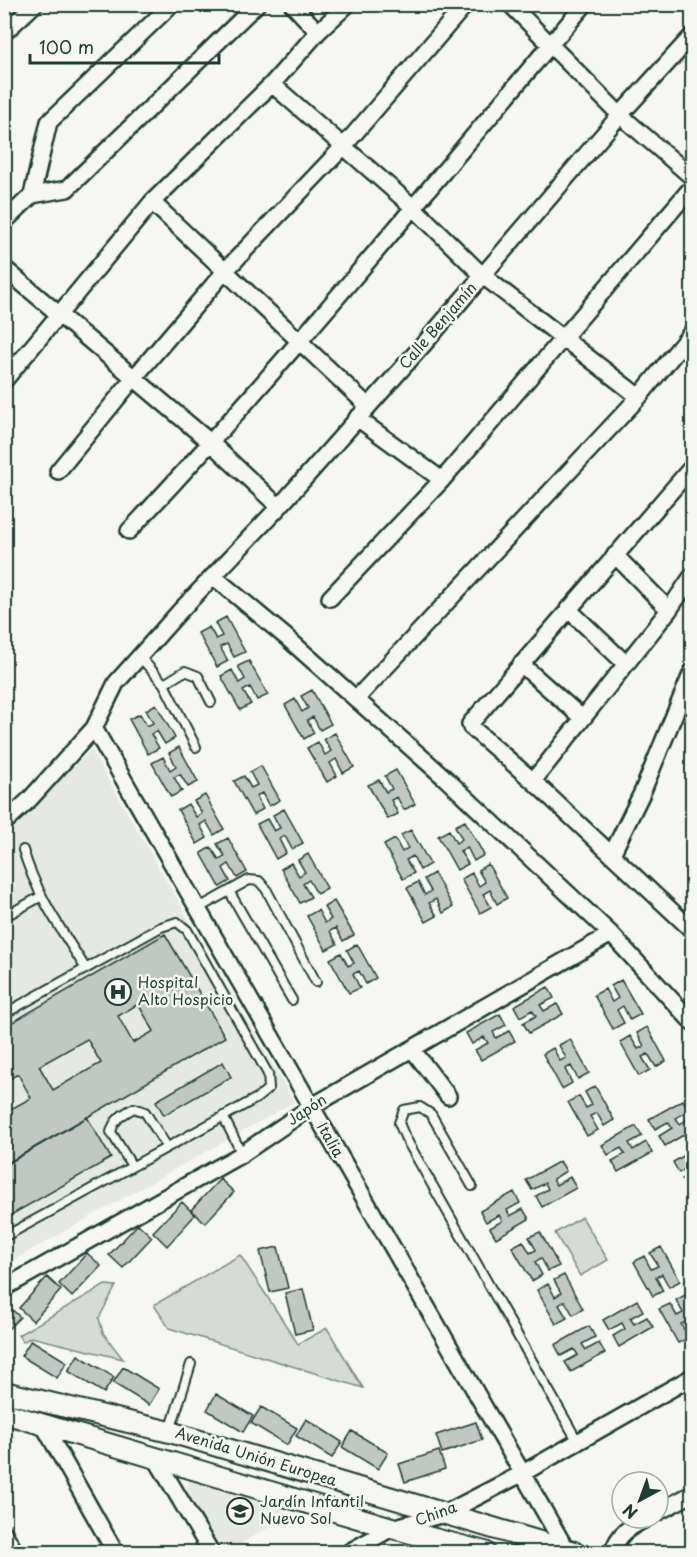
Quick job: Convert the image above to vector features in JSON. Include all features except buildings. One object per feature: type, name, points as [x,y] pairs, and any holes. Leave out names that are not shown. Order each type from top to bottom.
[{"type":"street","points":[[7,30],[35,4]]},
{"type":"street","points":[[4,222],[32,195],[49,122],[172,4]]},
{"type":"street","points":[[32,195],[67,189],[256,4]]},
{"type":"street","points":[[292,4],[318,33]]},
{"type":"street","points":[[4,381],[152,202],[272,84],[348,4]]},
{"type":"street","points":[[58,471],[226,270],[343,147],[466,4]]},
{"type":"street","points":[[510,4],[620,115],[693,177]]},
{"type":"street","points":[[129,531],[211,443],[414,208],[585,4]]},
{"type":"street","name":"Calle Benjamín","points":[[4,823],[30,799],[94,728],[117,683],[180,611],[279,507],[430,337],[620,115],[693,36]]},
{"type":"street","points":[[272,84],[414,208],[482,275],[639,397]]},
{"type":"street","points":[[330,598],[442,480],[561,338],[693,187]]},
{"type":"street","points":[[152,202],[368,406]]},
{"type":"street","points":[[7,274],[60,314],[133,379],[211,443],[279,507]]},
{"type":"street","points":[[356,699],[639,397],[693,332]]},
{"type":"street","points":[[357,418],[442,480]]},
{"type":"street","points":[[691,923],[612,854],[533,780],[471,728],[470,724],[693,467]]},
{"type":"street","points":[[615,555],[669,610]]},
{"type":"street","points":[[213,576],[446,778],[611,934],[693,1022]]},
{"type":"street","points":[[533,780],[691,582]]},
{"type":"street","points":[[568,609],[626,664]]},
{"type":"street","points":[[521,664],[582,718]]},
{"type":"street","points":[[612,854],[642,793],[693,672]]},
{"type":"street","name":"Italia","points":[[94,728],[570,1552]]},
{"type":"street","name":"Japón","points":[[4,1288],[242,1154],[311,1107],[611,934]]},
{"type":"street","points":[[412,1049],[448,1096]]},
{"type":"street","name":"China","points":[[348,1552],[392,1528],[444,1514],[523,1473],[693,1377]]},
{"type":"street","name":"Avenida Unión Europea","points":[[4,1392],[170,1431],[570,1552]]},
{"type":"street","name":"Avenida Unión Europea","points":[[4,1413],[456,1548],[485,1552]]},
{"type":"street","points":[[44,1426],[116,1552]]},
{"type":"street","points":[[155,1457],[211,1552]]},
{"type":"street","points":[[670,1506],[693,1494]]},
{"type":"street","points":[[613,1552],[615,1543],[627,1530]]},
{"type":"lane","points":[[140,657],[164,684],[196,747]]},
{"type":"lane","points":[[164,684],[185,671],[198,676],[211,702]]},
{"type":"lane","points":[[23,850],[29,872],[40,897],[86,969]]},
{"type":"lane","points":[[197,909],[249,880],[259,881],[266,889],[316,982]]},
{"type":"lane","points":[[229,891],[292,1000]]},
{"type":"lane","points":[[4,917],[40,897]]},
{"type":"lane","points":[[4,1014],[161,927],[177,922],[187,930],[268,1074],[269,1088],[257,1098],[4,1237]]},
{"type":"lane","points":[[472,1185],[431,1114],[420,1107],[404,1110],[399,1123],[405,1137],[578,1442]]},
{"type":"lane","points":[[132,1166],[111,1132],[113,1124],[120,1115],[134,1108],[146,1112],[166,1147]]},
{"type":"lane","points":[[223,1116],[242,1154]]},
{"type":"lane","points":[[170,1431],[191,1364]]},
{"type":"shaded area","name":"Hospital Alto Hospicio","points":[[91,750],[294,1102],[5,1265],[5,832]]},
{"type":"shaded area","points":[[582,1217],[608,1260],[580,1276],[555,1233]]},
{"type":"shaded area","points":[[240,1255],[298,1344],[327,1328],[363,1388],[169,1328],[154,1305]]},
{"type":"shaded area","points":[[105,1285],[116,1286],[99,1318],[103,1333],[123,1359],[31,1337],[23,1342],[18,1335]]},
{"type":"shaded area","name":"Jardín Infantil Nuevo Sol","points":[[189,1477],[285,1503],[281,1520],[227,1552],[223,1552],[187,1494]]},
{"type":"place","name":"Hospital Alto Hospicio","points":[[118,992]]},
{"type":"place","name":"Jardín Infantil Nuevo Sol","points":[[240,1511]]}]
